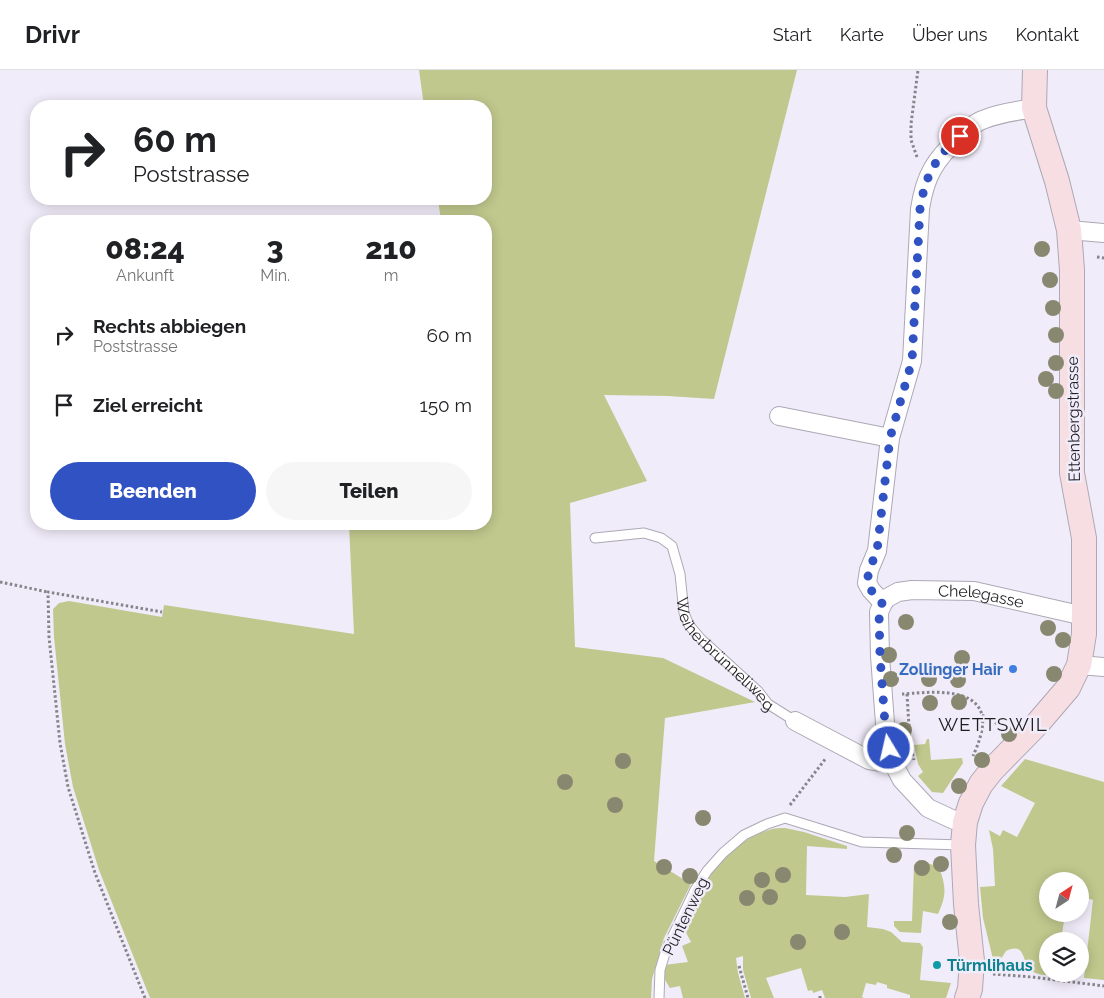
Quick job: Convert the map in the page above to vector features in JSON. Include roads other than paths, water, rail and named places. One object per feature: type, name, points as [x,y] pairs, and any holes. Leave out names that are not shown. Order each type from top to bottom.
[{"type":"street","name":"Ettenbergstrasse","points":[[967,998],[970,989],[972,961],[966,904],[963,845],[965,822],[971,803],[981,784],[992,770],[1038,723],[1068,688],[1078,665],[1084,634],[1084,538],[1072,473],[1072,270],[1069,230],[1057,181],[1034,108],[1035,70]]},
{"type":"street","points":[[965,822],[954,820],[928,808],[902,780],[891,759],[886,737],[880,656],[879,612],[882,603],[867,583],[869,570],[877,551],[890,438],[912,361],[920,209],[924,186],[940,155],[970,128],[983,120],[1034,108]]},
{"type":"street","points":[[1069,230],[1104,233]]},
{"type":"street","points":[[779,416],[890,438]]},
{"type":"street","name":"Chelegasse","points":[[882,603],[898,592],[912,590],[974,591],[1084,616]]},
{"type":"street","points":[[1078,665],[1104,667]]},
{"type":"street","name":"Weiherbrünneliweg","points":[[795,721],[869,760],[882,762],[891,759]]},
{"type":"lane","name":"Weiherbrünneliweg","points":[[595,538],[644,533],[661,538],[672,546],[680,574],[684,613],[689,625],[700,638],[758,691],[768,704],[795,721]]},
{"type":"lane","name":"Püntenweg","points":[[659,998],[660,970],[666,950],[691,898],[708,871],[723,853],[744,835],[785,818],[862,842],[963,845]]},
{"type":"place","name":"Zollinger Hair","points":[[1013,669]]},
{"type":"place","name":"Türmlihaus","points":[[937,965]]},
{"type":"district","name":"WETTSWIL","points":[[993,724]]}]
